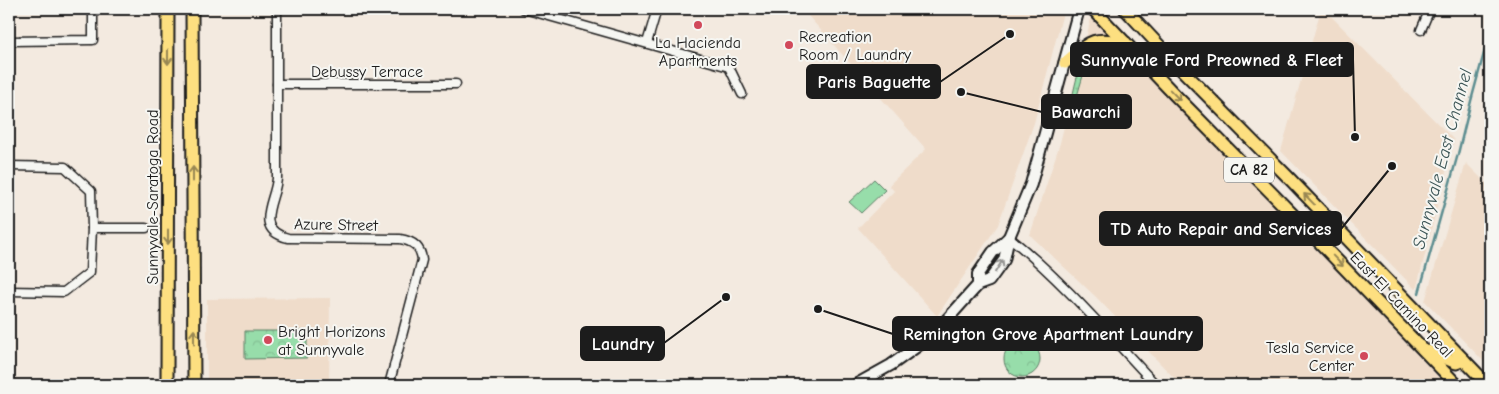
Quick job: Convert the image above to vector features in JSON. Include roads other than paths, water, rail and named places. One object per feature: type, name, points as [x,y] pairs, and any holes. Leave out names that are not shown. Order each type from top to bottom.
[{"type":"main road","name":"Sunnyvale-Saratoga Road","points":[[167,385],[168,9]]},
{"type":"main road","points":[[192,9],[194,385]]},
{"type":"main road","points":[[855,385],[891,366],[926,340],[942,325],[978,285],[978,274],[993,252],[1009,237],[1031,184],[1080,9]]},
{"type":"main road","name":"East El Camino Real","points":[[1093,9],[1457,385]]},
{"type":"main road","name":"East El Camino Real","points":[[1125,9],[1226,116],[1287,176],[1488,385]]},
{"type":"main road","points":[[1065,63],[1095,40],[1106,39],[1126,44]]},
{"type":"main road","points":[[1423,348],[1456,363],[1464,360]]},
{"type":"street","points":[[9,41],[92,40],[93,9]]},
{"type":"street","name":"Azure Street","points":[[277,9],[277,183],[270,202],[268,216],[271,228],[276,234],[288,238],[407,240],[416,245],[422,253],[421,267],[389,385]]},
{"type":"street","points":[[524,9],[729,66],[742,94]]},
{"type":"street","points":[[647,42],[657,9]]},
{"type":"street","points":[[1421,30],[1430,9]]},
{"type":"street","name":"Debussy Terrace","points":[[277,84],[456,84]]},
{"type":"street","points":[[9,166],[65,167],[91,191],[92,228],[90,272],[64,292],[9,291]]},
{"type":"street","points":[[92,228],[146,228]]},
{"type":"street","points":[[1009,237],[1070,294],[1156,385]]},
{"type":"waterway","name":"Sunnyvale East Channel","points":[[1419,293],[1490,31]]},
{"type":"place","name":"La Hacienda Apartments","points":[[698,25]]},
{"type":"place","name":"Paris Baguette","points":[[1010,34]]},
{"type":"place","name":"Recreation Room / Laundry","points":[[789,45]]},
{"type":"place","name":"Bawarchi","points":[[961,92]]},
{"type":"place","name":"Sunnyvale Ford Preowned & Fleet","points":[[1355,137]]},
{"type":"place","name":"TD Auto Repair and Services","points":[[1392,166]]},
{"type":"place","name":"Laundry","points":[[726,297]]},
{"type":"place","name":"Remington Grove Apartment Laundry","points":[[818,309]]},
{"type":"place","name":"Bright Horizons at Sunnyvale","points":[[268,340]]},
{"type":"place","name":"Tesla Service Center","points":[[1364,356]]}]
